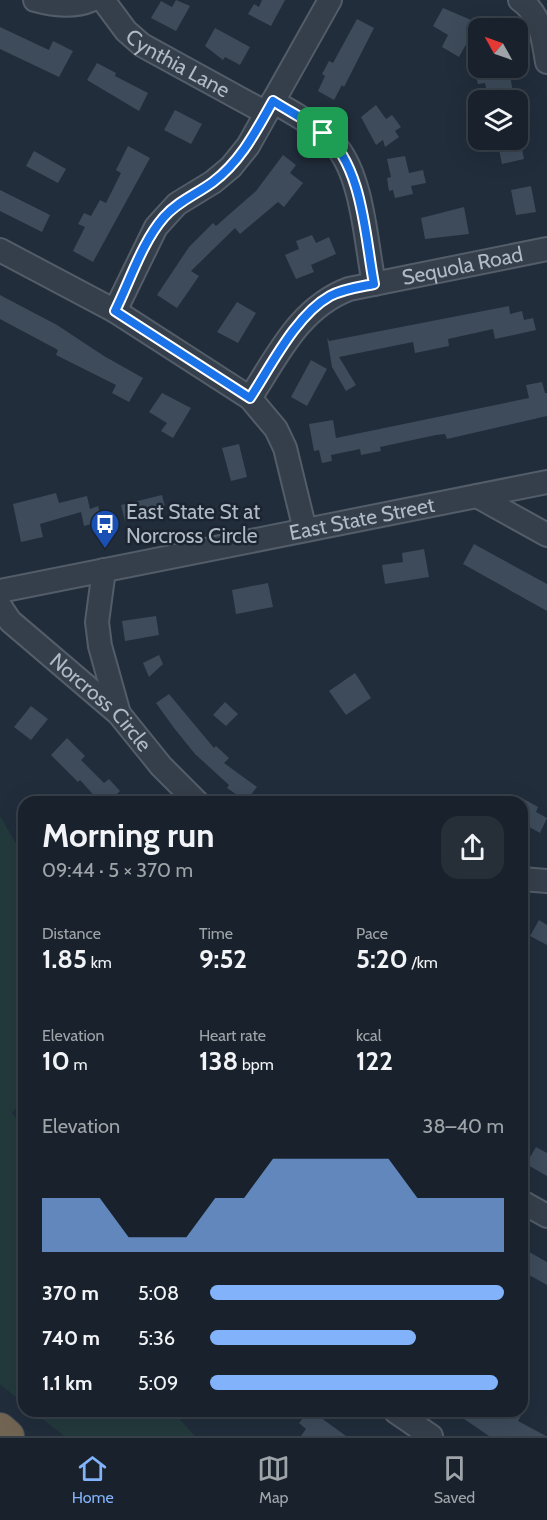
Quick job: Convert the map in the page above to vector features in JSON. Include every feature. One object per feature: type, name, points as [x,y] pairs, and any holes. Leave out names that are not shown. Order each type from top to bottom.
[{"type":"highway","points":[[0,1429],[8,1436]]},
{"type":"street","points":[[35,0],[70,5],[91,0]]},
{"type":"street","name":"Cynthia Lane","points":[[103,0],[126,31],[142,45],[323,133],[347,162],[354,180],[374,284]]},
{"type":"street","points":[[115,311],[160,222],[177,204],[213,182],[231,167],[248,146],[330,0]]},
{"type":"street","points":[[520,0],[534,14],[541,28],[547,62]]},
{"type":"street","name":"Sequola Road","points":[[250,398],[303,318],[316,305],[340,292],[547,249]]},
{"type":"street","points":[[0,250],[115,311],[250,398],[276,429],[285,448],[304,530]]},
{"type":"street","name":"East State Street","points":[[0,591],[547,482]]},
{"type":"street","points":[[477,496],[547,535]]},
{"type":"street","points":[[104,570],[97,622],[100,646],[119,714]]},
{"type":"street","name":"Norcross Circle","points":[[0,606],[10,621],[119,714],[161,766],[191,796]]},
{"type":"street","points":[[528,879],[547,881]]},
{"type":"street","points":[[528,1205],[547,1216]]},
{"type":"street","points":[[403,1417],[431,1436]]},
{"type":"green space","points":[[0,816],[18,847],[18,1106],[12,1113],[18,1120],[18,1399],[0,1384]]},
{"type":"green space","points":[[40,1417],[178,1417],[195,1436],[64,1436]]},
{"type":"building","points":[[176,0],[190,6],[176,31],[151,18],[161,1],[172,7]]},
{"type":"building","points":[[262,0],[285,0],[271,26],[248,14],[254,4],[259,7]]},
{"type":"building","points":[[443,8],[468,19],[468,41],[459,57],[442,47],[448,35],[433,26]]},
{"type":"building","points":[[357,19],[374,28],[344,87],[342,85],[334,100],[318,91],[325,76],[322,74],[329,61],[333,63]]},
{"type":"building","points":[[0,27],[49,50],[53,41],[73,51],[59,77],[0,49]]},
{"type":"building","points":[[215,28],[250,47],[240,65],[225,57],[223,60],[205,46]]},
{"type":"building","points":[[97,63],[116,73],[115,76],[148,93],[139,111],[87,80]]},
{"type":"building","points":[[476,78],[511,78],[513,90],[486,90],[485,83],[478,84]]},
{"type":"building","points":[[376,105],[386,119],[392,115],[401,127],[395,131],[399,137],[385,147],[383,140],[376,145],[361,117]]},
{"type":"building","points":[[175,110],[202,124],[191,144],[164,130]]},
{"type":"building","points":[[128,146],[150,158],[93,262],[73,251],[85,227],[78,224],[84,213],[91,216],[100,200],[106,203],[121,173],[116,170]]},
{"type":"building","points":[[499,150],[522,150],[524,159],[502,164]]},
{"type":"building","points":[[34,151],[66,169],[58,183],[26,166]]},
{"type":"building","points":[[283,155],[296,165],[290,173],[303,183],[284,207],[278,202],[240,234],[235,228],[191,271],[199,276],[177,308],[157,295],[189,247],[213,223],[216,226],[256,191]]},
{"type":"building","points":[[405,156],[409,173],[423,170],[426,183],[411,186],[413,194],[395,198],[393,190],[389,191],[387,178],[391,177],[387,159]]},
{"type":"building","points":[[531,186],[536,212],[516,215],[511,190]]},
{"type":"building","points":[[0,190],[50,215],[42,232],[0,211]]},
{"type":"building","points":[[464,207],[469,234],[425,239],[421,218]]},
{"type":"building","points":[[312,235],[316,243],[329,237],[336,254],[311,265],[314,272],[296,279],[285,255],[299,249],[296,241]]},
{"type":"building","points":[[0,295],[57,325],[143,378],[129,402],[112,393],[116,385],[56,355],[58,350],[0,319]]},
{"type":"building","points":[[237,302],[256,313],[238,343],[217,332]]},
{"type":"building","points":[[509,306],[510,314],[522,311],[524,320],[533,318],[536,330],[495,339],[493,329],[448,339],[449,346],[415,353],[413,342],[339,357],[356,385],[346,391],[332,367],[327,337],[329,341]]},
{"type":"building","points":[[311,360],[327,369],[307,406],[291,397]]},
{"type":"building","points":[[542,382],[545,393],[547,393],[547,416],[447,439],[445,434],[436,435],[380,447],[381,451],[361,455],[360,449],[331,455],[332,461],[322,463],[319,450],[314,451],[309,424],[333,420],[336,438],[529,398],[526,385]]},
{"type":"building","points":[[162,393],[191,408],[173,438],[161,431],[167,423],[149,412]]},
{"type":"building","points":[[239,444],[247,477],[231,481],[222,448]]},
{"type":"building","points":[[56,493],[59,503],[87,496],[90,509],[98,506],[102,521],[84,526],[81,512],[40,524],[43,537],[21,542],[13,504]]},
{"type":"building","points":[[162,495],[166,511],[125,521],[121,505]]},
{"type":"building","points":[[474,544],[547,584],[547,611],[463,564]]},
{"type":"building","points":[[424,549],[429,577],[385,584],[382,565],[403,562],[402,553]]},
{"type":"building","points":[[268,583],[273,607],[236,614],[232,590]]},
{"type":"building","points":[[156,616],[159,635],[125,641],[122,621]]},
{"type":"building","points":[[159,655],[163,664],[149,677],[143,663]]},
{"type":"building","points":[[355,673],[371,698],[346,715],[329,691]]},
{"type":"building","points":[[169,694],[214,748],[216,746],[229,758],[224,763],[257,787],[250,796],[239,796],[227,788],[229,785],[195,754],[156,703]]},
{"type":"building","points":[[225,702],[238,714],[226,726],[213,715]]},
{"type":"building","points":[[31,706],[48,719],[31,740],[14,727]]},
{"type":"building","points":[[67,738],[85,756],[81,760],[104,783],[109,779],[120,791],[117,794],[119,796],[95,796],[51,755]]},
{"type":"building","points":[[528,801],[538,807],[536,812],[547,818],[540,833],[528,826]]},
{"type":"building","points":[[539,920],[547,925],[547,945],[530,936]]},
{"type":"building","points":[[536,1147],[547,1153],[547,1176],[528,1165],[528,1161]]},
{"type":"building","points":[[528,1251],[547,1262],[547,1285],[528,1274]]},
{"type":"building","points":[[304,1417],[320,1417],[346,1436],[301,1436],[306,1429],[299,1423]]},
{"type":"building","points":[[461,1417],[520,1417],[518,1421],[546,1436],[489,1436]]},
{"type":"place","name":"East State St at Norcross Circle","points":[[105,550]]},
{"type":"route","points":[[273,101],[323,133],[337,147],[347,162],[354,180],[374,284],[349,289],[316,305],[303,318],[250,398],[115,311],[156,228],[165,216],[177,204],[213,182],[231,167],[248,146],[273,101]]}]
